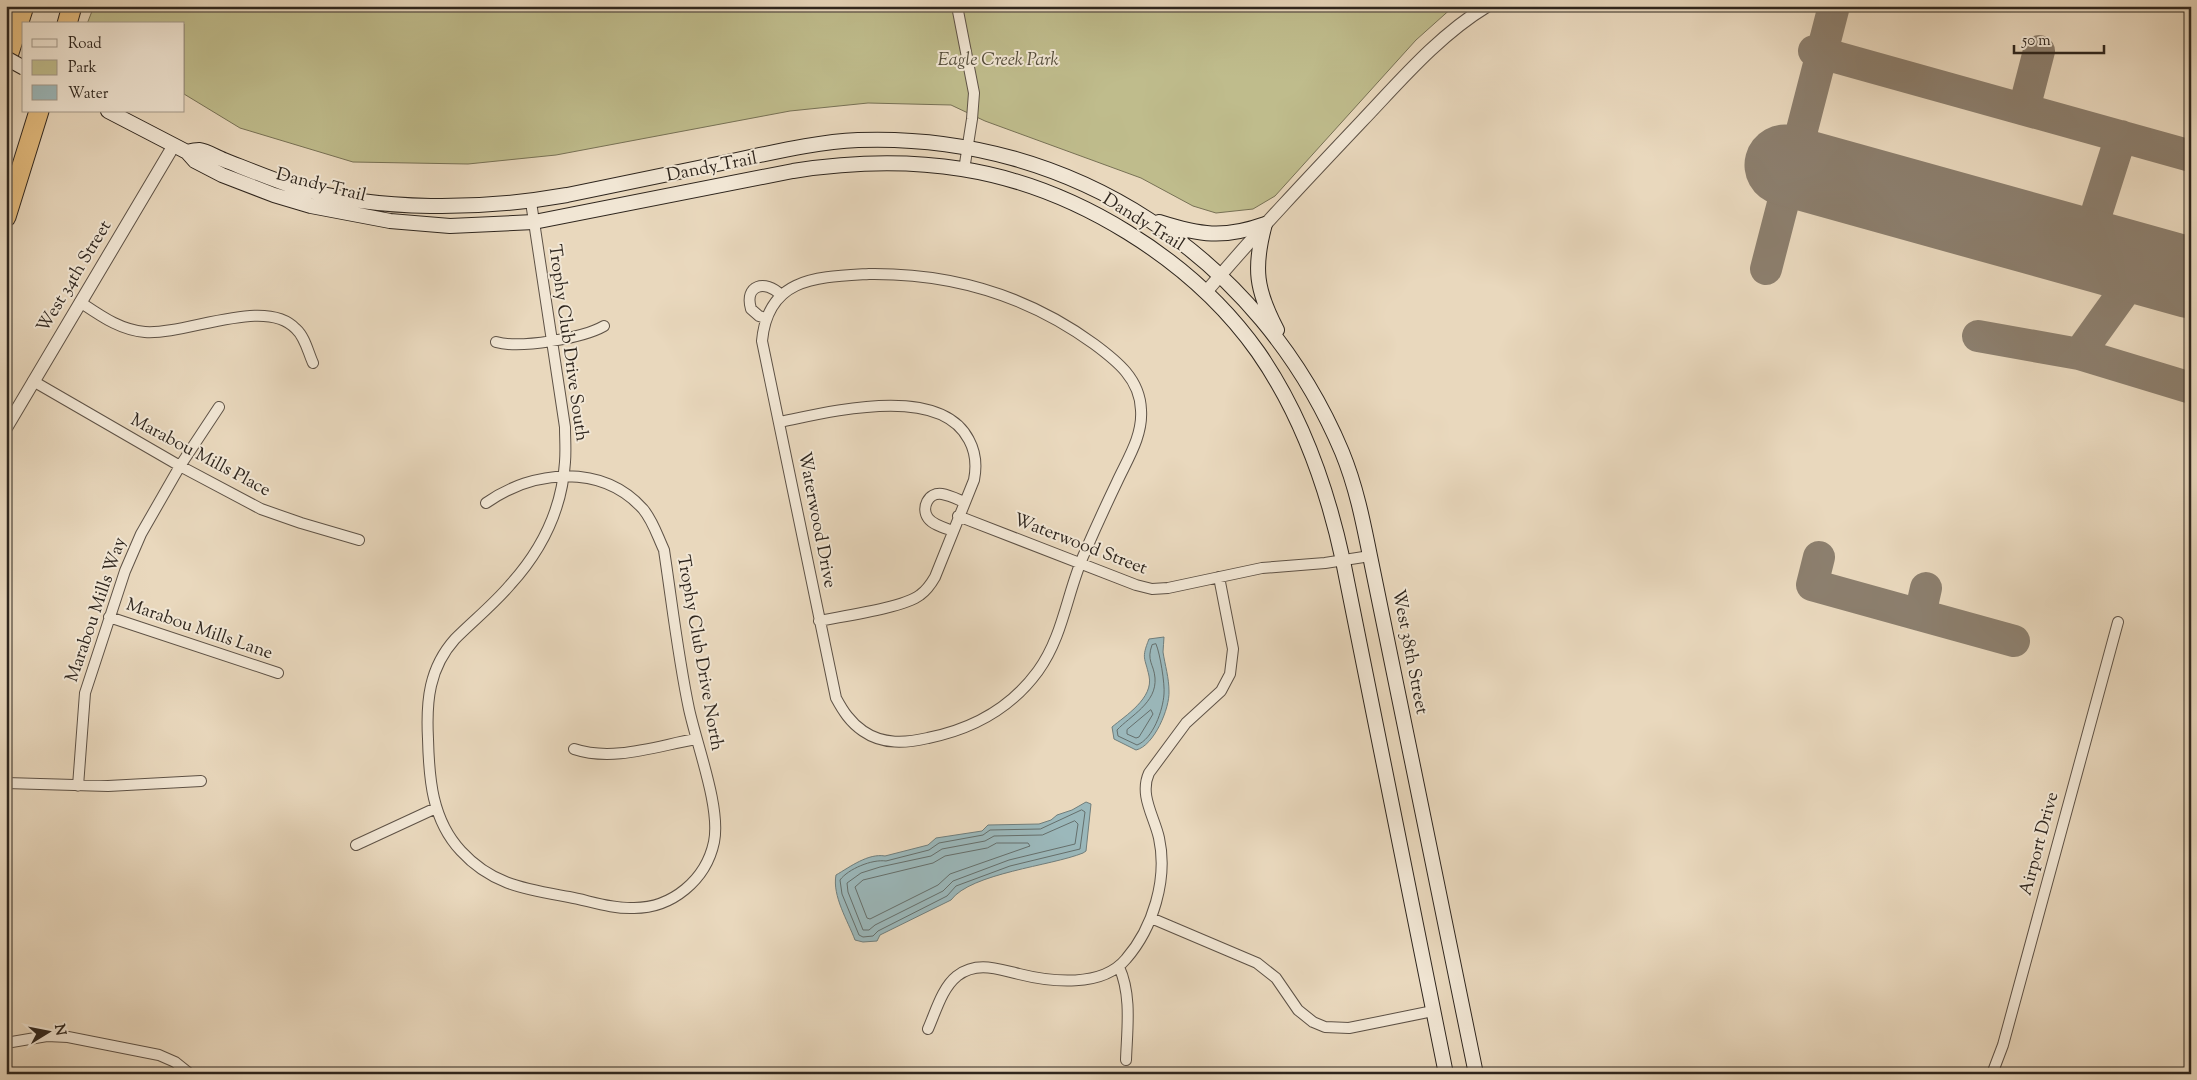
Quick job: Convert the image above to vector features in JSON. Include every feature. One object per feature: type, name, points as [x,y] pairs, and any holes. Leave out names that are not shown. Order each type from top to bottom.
[{"type":"highway","points":[[6,62],[24,6]]},
{"type":"highway","points":[[68,22],[72,6]]},
{"type":"highway","points":[[6,217],[39,112]]},
{"type":"main road","points":[[6,58],[22,67]]},
{"type":"main road","name":"Dandy Trail","points":[[110,112],[187,152],[195,161],[238,182],[274,195],[341,213],[390,221],[450,226],[534,222],[836,165],[887,163],[964,170],[1014,182],[1090,212],[1118,226],[1148,245],[1206,292]]},
{"type":"main road","name":"Dandy Trail","points":[[187,152],[200,150],[296,187],[372,201],[477,206],[531,202],[823,143],[896,140],[968,147],[1024,160],[1068,176],[1111,197],[1149,219],[1220,276]]},
{"type":"main road","points":[[1149,219],[1184,230],[1209,235],[1254,228],[1265,224],[1258,264],[1259,286],[1264,305],[1296,366]]},
{"type":"main road","name":"West 38th Street","points":[[1220,276],[1256,314],[1296,366],[1342,451],[1356,493],[1476,1074]]},
{"type":"main road","points":[[1206,292],[1234,322],[1259,354],[1294,414],[1322,482],[1334,522],[1446,1074]]},
{"type":"street","points":[[957,6],[974,93],[964,170]]},
{"type":"street","points":[[1206,292],[1265,224],[1426,54],[1487,6]]},
{"type":"street","name":"West 34th Street","points":[[6,428],[174,145]]},
{"type":"street","name":"Trophy Club Drive South","points":[[531,202],[550,340],[565,427],[565,462],[560,498],[550,526],[526,566],[509,587],[451,643],[434,672],[427,710],[430,780],[436,808],[448,833],[461,851],[477,867],[496,879],[524,888],[618,907],[633,908]]},
{"type":"street","name":"Waterwood Drive","points":[[886,274],[919,276],[957,282],[1010,298],[1060,322],[1084,336],[1118,363],[1136,386],[1141,408],[1138,437],[1079,564],[1063,622],[1052,648],[1032,680],[1008,703],[965,728],[914,741],[888,741],[864,732],[840,708],[836,698],[819,620],[762,341],[766,318],[771,306],[781,295],[796,285],[814,280],[852,275],[886,274]]},
{"type":"street","points":[[766,318],[751,309],[749,298],[752,292],[757,287],[765,285],[772,287],[781,295]]},
{"type":"street","points":[[80,302],[118,326],[146,332],[168,331],[258,314],[276,316],[289,322],[300,334],[313,363]]},
{"type":"street","points":[[496,342],[515,345],[584,335],[604,326]]},
{"type":"street","name":"Marabou Mills Place","points":[[33,381],[180,466],[261,509],[359,540]]},
{"type":"street","points":[[780,422],[847,408],[874,405],[913,408],[940,414],[952,420],[966,433],[975,452],[976,467],[974,480],[935,577],[922,594],[901,603],[819,620]]},
{"type":"street","name":"Marabou Mills Way","points":[[78,786],[83,704],[109,617],[141,534],[180,466],[219,407]]},
{"type":"street","name":"Trophy Club Drive North","points":[[486,503],[516,485],[563,476],[592,478],[617,488],[642,509],[657,532],[664,550],[688,707],[715,817],[715,834],[711,855],[700,874],[681,893],[656,905],[633,908]]},
{"type":"street","points":[[953,531],[929,519],[925,510],[927,502],[932,496],[940,494],[964,502]]},
{"type":"street","name":"Waterwood Street","points":[[958,516],[1079,564],[1152,589],[1173,588],[1262,568],[1342,561],[1370,556]]},
{"type":"street","points":[[928,1029],[949,984],[959,974],[969,969],[988,967],[1033,977],[1075,980],[1096,978],[1119,967],[1135,946],[1151,918],[1162,869],[1160,845],[1146,800],[1146,781],[1186,723],[1215,698],[1230,674],[1233,649],[1219,577]]},
{"type":"street","name":"Marabou Mills Lane","points":[[109,617],[278,673]]},
{"type":"street","name":"Airport Drive","points":[[1992,1074],[2003,1045],[2118,622]]},
{"type":"street","points":[[574,749],[592,754],[612,754],[696,738]]},
{"type":"street","points":[[6,783],[78,786],[202,781]]},
{"type":"street","points":[[356,845],[436,808]]},
{"type":"street","points":[[1151,918],[1257,963],[1276,978],[1298,1010],[1313,1022],[1325,1027],[1345,1029],[1433,1012]]},
{"type":"street","points":[[1119,967],[1123,976],[1127,998],[1126,1060]]},
{"type":"street","points":[[6,1043],[47,1036],[68,1037],[159,1055],[175,1062],[190,1074]]},
{"type":"green space","name":"Eagle Creek Park","points":[[94,6],[1454,6],[1416,40],[1275,196],[1253,209],[1216,213],[1193,206],[1141,178],[985,121],[951,105],[868,103],[790,111],[556,155],[468,164],[353,162],[240,128],[185,95],[185,22],[88,22]]},
{"type":"water","points":[[1164,637],[1163,652],[1169,686],[1167,707],[1155,734],[1143,747],[1136,750],[1114,739],[1112,727],[1131,712],[1143,699],[1149,684],[1149,676],[1144,658],[1149,639]]},
{"type":"water","points":[[1086,802],[1091,804],[1086,851],[1083,853],[1012,871],[976,883],[961,891],[951,900],[880,935],[877,941],[863,942],[855,940],[838,900],[835,883],[836,875],[847,868],[859,861],[872,857],[885,856],[928,845],[936,838],[982,831],[988,825],[1039,824]]},
{"type":"taxiway","points":[[1766,269],[1834,6]]},
{"type":"taxiway","points":[[1814,51],[2191,156]]},
{"type":"taxiway","points":[[2024,109],[2039,51]]},
{"type":"taxiway","points":[[2053,240],[2081,234],[2094,221],[2121,136]]},
{"type":"taxiway","points":[[2094,221],[2101,238],[2124,259]]},
{"type":"taxiway","points":[[2079,354],[2143,265]]},
{"type":"taxiway","points":[[1978,336],[2079,354],[2191,388]]},
{"type":"taxiway","points":[[1819,557],[1812,585],[1920,615]]},
{"type":"taxiway","points":[[1926,588],[1920,615],[2014,641]]},
{"type":"runway","points":[[1785,165],[2191,278]]}]
